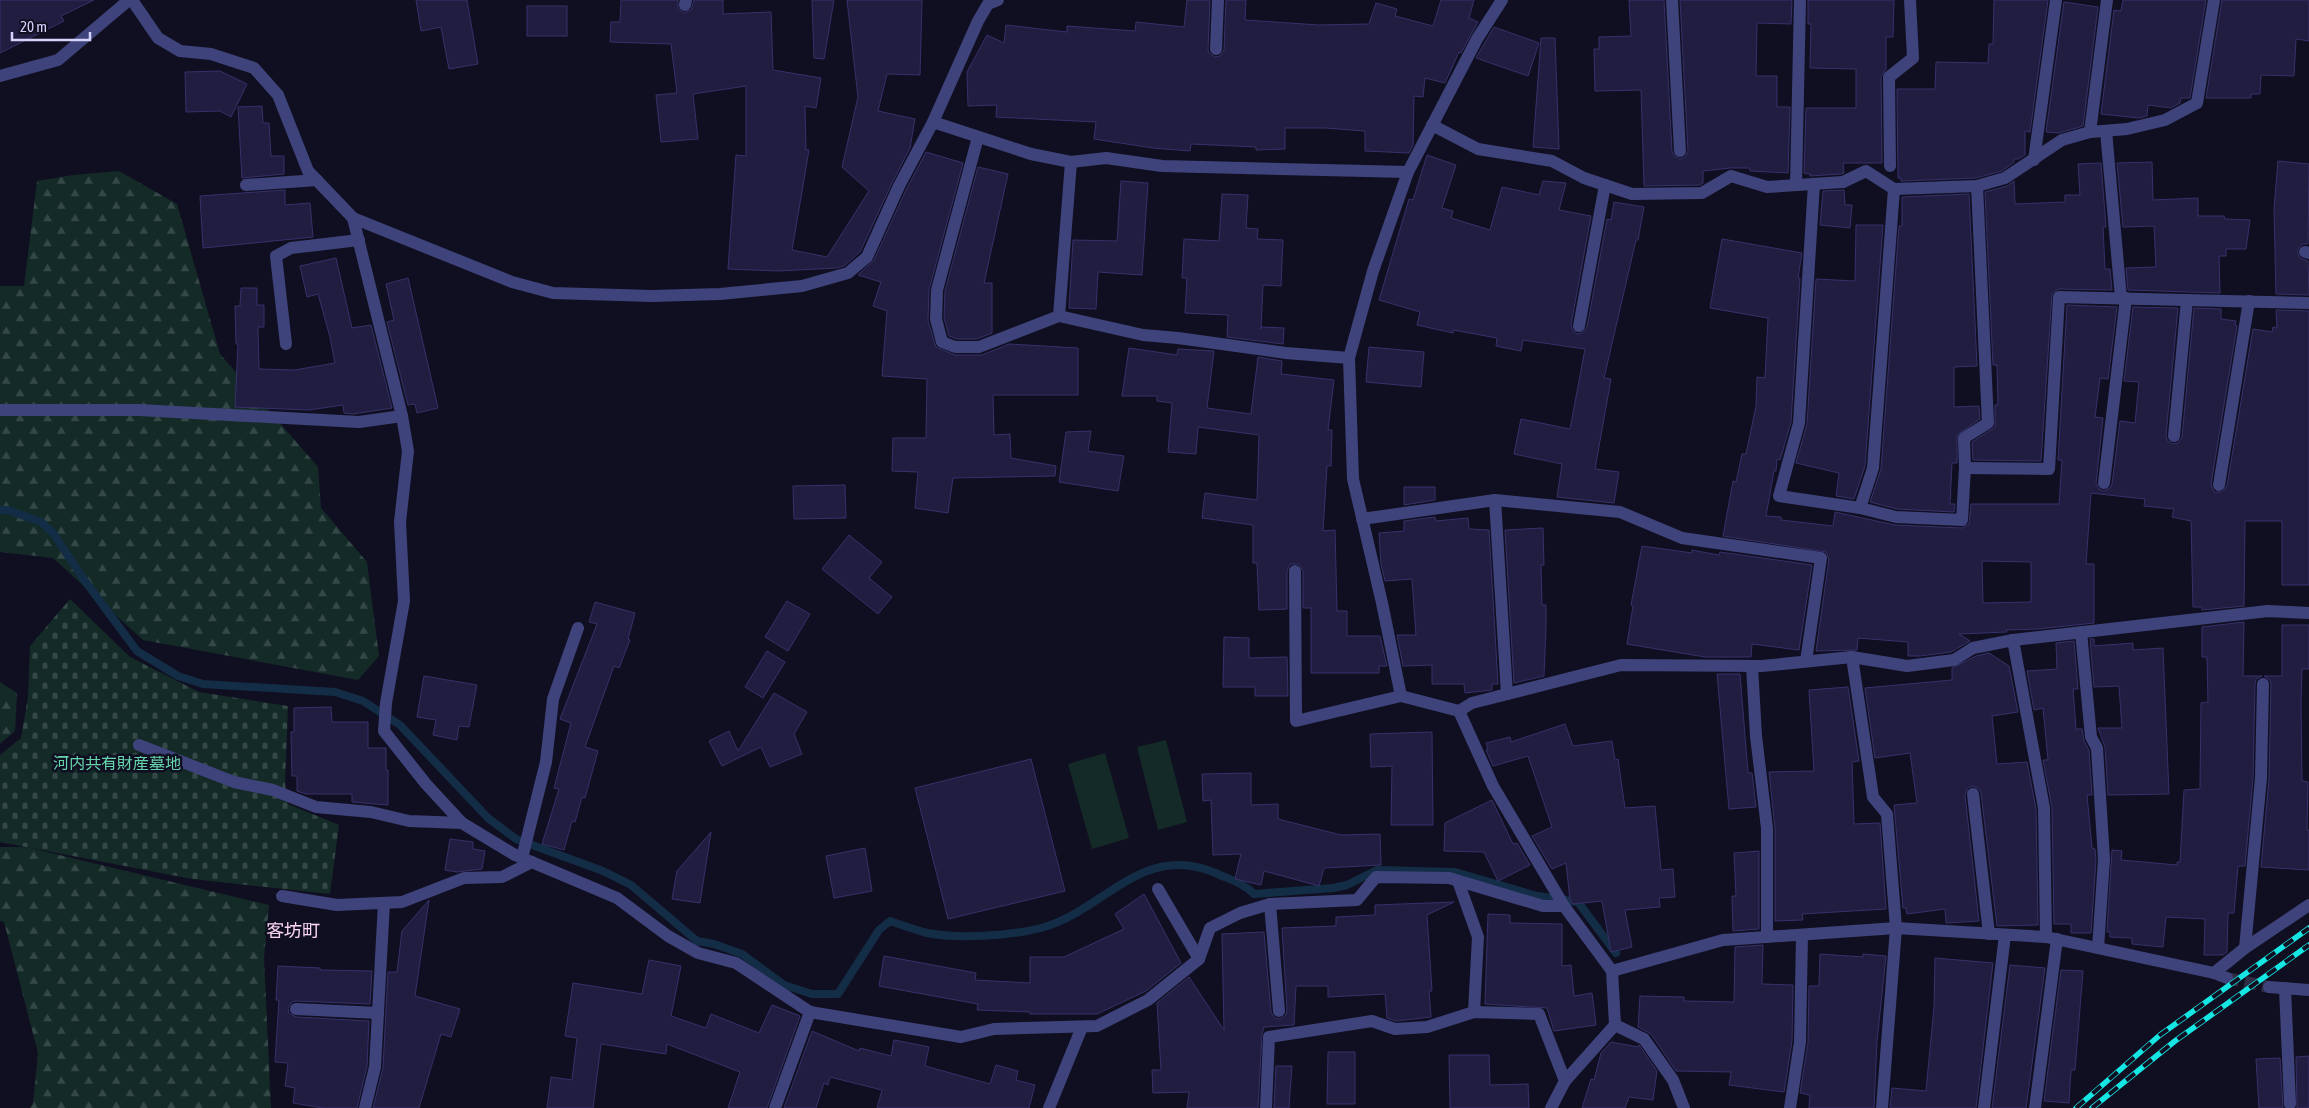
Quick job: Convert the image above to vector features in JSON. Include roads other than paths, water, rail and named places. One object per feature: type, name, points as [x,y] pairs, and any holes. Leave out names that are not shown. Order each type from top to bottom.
[{"type":"street","points":[[0,76],[58,60],[130,0],[158,38],[180,51],[211,54],[254,68],[278,96],[308,171],[353,218],[512,282],[553,293],[652,296],[720,294],[802,286],[848,273],[867,257],[899,186],[933,122],[978,20],[991,1]]},
{"type":"street","points":[[1216,49],[1218,0]]},
{"type":"street","points":[[1400,696],[1382,603],[1353,479],[1349,358],[1373,271],[1408,172],[1477,39],[1502,0]]},
{"type":"street","points":[[1672,0],[1680,151]]},
{"type":"street","points":[[1796,185],[1800,0]]},
{"type":"street","points":[[1890,166],[1890,77],[1912,58],[1910,0]]},
{"type":"street","points":[[2034,160],[2056,0]]},
{"type":"street","points":[[2090,132],[2107,0]]},
{"type":"street","points":[[1894,189],[1977,186],[2005,178],[2062,140],[2090,132],[2127,129],[2165,120],[2197,103],[2214,0]]},
{"type":"street","points":[[933,122],[1031,154],[1071,162],[1106,158],[1162,166],[1408,172]]},
{"type":"street","points":[[1432,125],[1478,149],[1552,162],[1584,178],[1632,194],[1702,193],[1731,176],[1767,186],[1843,182],[1866,172],[1891,185],[1894,189],[1873,468],[1860,508]]},
{"type":"street","points":[[2104,483],[2124,298],[2106,131]]},
{"type":"street","points":[[978,137],[937,290],[936,319],[942,342],[955,347],[979,347],[1059,316],[1143,336],[1178,338],[1286,353],[1349,358]]},
{"type":"street","points":[[1059,316],[1071,162]]},
{"type":"street","points":[[246,185],[317,180]]},
{"type":"street","points":[[1814,184],[1799,423],[1779,496],[1860,508],[1896,517],[1962,520],[1965,468],[1964,438],[1988,423],[1977,186]]},
{"type":"street","points":[[1579,326],[1605,185]]},
{"type":"street","points":[[353,218],[402,416],[408,452],[400,522],[404,602],[386,703],[384,731],[426,784],[462,822],[527,860],[616,898],[668,936],[698,953],[736,963],[810,1012],[961,1037],[994,1029],[1096,1026],[1148,1000],[1199,960],[1210,928],[1240,913],[1270,904],[1358,900],[1376,877],[1449,878],[1543,906],[1564,906]]},
{"type":"street","points":[[286,344],[276,256],[291,248],[359,240]]},
{"type":"street","points":[[1965,468],[2049,469],[2059,297],[2309,303]]},
{"type":"street","points":[[2174,436],[2187,300]]},
{"type":"street","points":[[2219,485],[2249,301]]},
{"type":"street","points":[[0,410],[138,410],[359,422],[402,416]]},
{"type":"street","points":[[1362,519],[1495,500],[1620,512],[1682,538],[1821,558],[1806,661]]},
{"type":"street","points":[[1495,500],[1507,694]]},
{"type":"street","points":[[1295,571],[1296,721],[1400,696],[1460,711],[1472,703],[1621,665],[1752,666],[1852,657],[1907,666],[1954,660],[1974,648],[2013,640],[2268,611],[2309,613]]},
{"type":"street","points":[[282,896],[337,905],[402,902],[464,878],[502,877],[527,860],[546,762],[553,699],[578,628]]},
{"type":"street","points":[[2081,632],[2091,737],[2096,748],[2104,859],[2098,948]]},
{"type":"street","points":[[2013,640],[2044,808],[2052,938],[2035,1108]]},
{"type":"street","points":[[1852,657],[1873,797],[1887,814],[1896,928],[1882,1108]]},
{"type":"street","points":[[1752,666],[1756,727],[1768,828],[1767,937]]},
{"type":"street","points":[[2245,948],[2261,778],[2263,684]]},
{"type":"street","points":[[1460,711],[1493,786],[1564,906],[1612,971],[1616,1025],[1565,1081],[1551,1108]]},
{"type":"street","points":[[138,745],[234,782],[274,790],[316,807],[371,812],[409,821],[462,822]]},
{"type":"street","points":[[1972,794],[1989,934]]},
{"type":"street","points":[[1458,881],[1478,937],[1474,1012]]},
{"type":"street","points":[[1158,890],[1199,960]]},
{"type":"street","points":[[365,1108],[376,1067],[384,903]]},
{"type":"street","points":[[1270,904],[1279,1011]]},
{"type":"street","points":[[2214,973],[2245,948],[2309,905]]},
{"type":"street","points":[[1612,971],[1723,940],[1896,928],[2052,938],[2214,973],[2227,978]]},
{"type":"street","points":[[1790,1108],[1800,1042],[1802,935]]},
{"type":"street","points":[[1984,1108],[2005,935]]},
{"type":"street","points":[[2269,987],[2309,990]]},
{"type":"street","points":[[2285,988],[2290,1104]]},
{"type":"street","points":[[296,1009],[378,1013]]},
{"type":"street","points":[[775,1108],[810,1012]]},
{"type":"street","points":[[1266,1108],[1269,1037],[1372,1021],[1395,1029],[1427,1027],[1474,1012],[1539,1014],[1565,1081]]},
{"type":"street","points":[[1616,1025],[1644,1039],[1673,1080],[1684,1108]]},
{"type":"street","points":[[1049,1108],[1082,1027]]},
{"type":"waterway","points":[[0,510],[8,510],[41,522],[53,533],[85,581],[137,651],[178,676],[203,684],[335,692],[363,701],[400,725],[488,818],[516,839],[603,871],[631,885],[697,941],[714,944],[742,954],[784,985],[812,994],[838,994],[879,930],[890,921],[927,933],[940,935],[984,936],[1028,931],[1064,919],[1125,882],[1145,872],[1167,866],[1191,866],[1218,874],[1242,885],[1254,894],[1333,888],[1347,885],[1377,870],[1455,872],[1537,896],[1578,902],[1616,953]]},
{"type":"tunnel","points":[[2227,978],[2269,987]]},
{"type":"railway","points":[[2076,1108],[2160,1035],[2309,928]]},
{"type":"railway","points":[[2092,1108],[2175,1041],[2309,945]]},
{"type":"district","name":"客坊町","points":[[293,931]]},
{"type":"park label","name":"河内共有財産墓地","points":[[117,763]]}]
